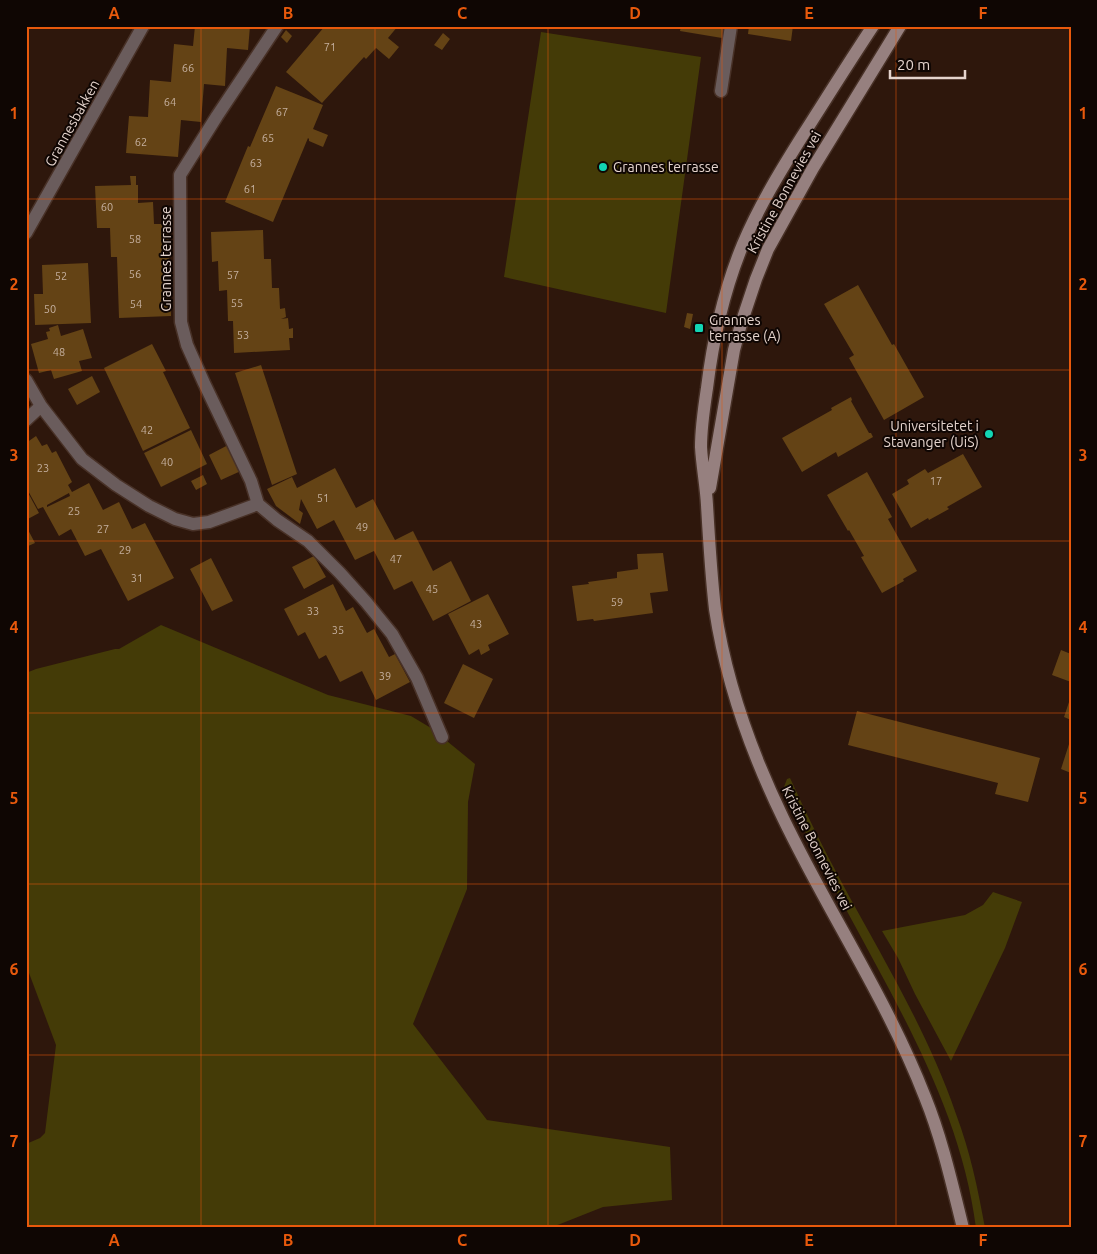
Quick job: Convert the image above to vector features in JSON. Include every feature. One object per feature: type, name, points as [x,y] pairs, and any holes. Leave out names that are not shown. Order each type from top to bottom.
[{"type":"main road","name":"Kristine Bonnevies vei","points":[[873,26],[795,147],[751,226],[734,269],[720,318],[709,369],[701,446],[716,613],[733,692],[746,731],[763,775],[784,820],[898,1036],[925,1096],[941,1142],[963,1228]]},
{"type":"main road","name":"Kristine Bonnevies vei","points":[[707,505],[734,350],[759,271],[774,238],[813,168],[900,26]]},
{"type":"main road","name":"Kristine Bonnevies vei","points":[[953,1188],[954,1228]]},
{"type":"street","name":"Grannesbakken","points":[[26,233],[143,26]]},
{"type":"street","name":"Grannes terrasse","points":[[258,504],[251,481],[188,345],[182,322],[180,176],[217,116],[277,26]]},
{"type":"street","points":[[721,91],[731,26]]},
{"type":"street","points":[[26,380],[41,406],[82,458],[116,485],[149,506],[175,519],[193,524],[209,522],[258,504],[277,520],[308,541],[340,573],[392,634],[417,678],[442,737]]},
{"type":"street","points":[[26,420],[41,406]]},
{"type":"shaded area","name":"Grannes terrasse","points":[[541,32],[701,57],[666,313],[504,277]]},
{"type":"shaded area","points":[[161,625],[328,695],[411,716],[431,728],[475,764],[468,802],[467,889],[413,1024],[487,1120],[670,1147],[672,1200],[603,1207],[550,1228],[26,1228],[26,1144],[40,1138],[45,1133],[56,1045],[26,965],[26,673],[119,649]]},
{"type":"shaded area","points":[[790,778],[828,857],[904,996],[945,1084],[969,1156],[985,1228],[976,1228],[970,1192],[951,1124],[924,1058],[794,809],[784,787],[787,779]]},
{"type":"shaded area","points":[[993,892],[1022,902],[1005,948],[951,1061],[882,931],[965,915],[983,905]]},
{"type":"building","points":[[195,26],[250,26],[248,50],[227,48],[225,86],[204,84],[201,122],[181,120],[178,157],[126,153],[129,116],[148,117],[150,80],[171,82],[174,44],[193,46]]},
{"type":"building","points":[[325,26],[398,26],[388,38],[399,47],[389,59],[376,48],[366,59],[364,57],[322,103],[286,72]]},
{"type":"building","points":[[681,26],[724,26],[722,38],[680,31]]},
{"type":"building","points":[[749,26],[793,26],[791,41],[748,34]]},
{"type":"building","points":[[286,30],[292,36],[287,43],[281,37]]},
{"type":"building","points":[[443,33],[450,39],[442,50],[434,45]]},
{"type":"building","points":[[276,86],[323,105],[313,129],[328,135],[323,147],[309,141],[308,138],[273,222],[225,202]]},
{"type":"building","points":[[130,176],[136,176],[138,203],[153,202],[154,224],[168,224],[171,316],[119,318],[117,257],[111,257],[110,228],[97,228],[95,186],[131,185]]},
{"type":"building","points":[[263,230],[264,259],[271,259],[272,288],[279,288],[280,309],[285,308],[286,317],[281,319],[288,318],[289,329],[293,328],[293,338],[289,338],[290,350],[234,353],[233,321],[228,321],[227,290],[219,291],[218,261],[212,262],[211,232]]},
{"type":"building","points":[[88,263],[91,323],[35,325],[34,294],[43,294],[42,265]]},
{"type":"building","points":[[858,285],[924,397],[884,420],[849,358],[854,355],[824,304]]},
{"type":"building","points":[[687,313],[693,314],[690,329],[684,327]]},
{"type":"building","points":[[58,325],[61,336],[83,329],[92,358],[79,361],[82,371],[54,379],[51,370],[39,373],[31,344],[48,339],[46,332],[50,331],[49,328]]},
{"type":"building","points":[[152,344],[166,371],[163,372],[190,428],[143,451],[104,368]]},
{"type":"building","points":[[261,365],[297,474],[272,485],[235,373]]},
{"type":"building","points":[[92,376],[100,392],[77,405],[68,389]]},
{"type":"building","points":[[851,397],[851,401],[873,437],[838,457],[836,452],[802,472],[782,438]]},
{"type":"building","points":[[191,430],[207,464],[161,487],[144,453]]},
{"type":"building","points":[[36,436],[42,446],[47,444],[52,453],[56,451],[72,482],[68,485],[72,492],[89,483],[103,510],[119,502],[132,529],[145,523],[174,578],[128,601],[101,549],[85,556],[71,529],[59,536],[43,507],[38,509],[26,487],[26,443]],"holes":[[[69,493],[70,496],[47,507],[47,505]]]},
{"type":"building","points":[[230,444],[243,470],[221,480],[209,455]]},
{"type":"building","points":[[963,454],[982,487],[947,507],[949,509],[911,528],[892,494],[909,484],[907,480],[925,469],[928,473]]},
{"type":"building","points":[[335,468],[356,508],[373,499],[395,540],[413,531],[433,571],[451,561],[471,601],[433,621],[412,581],[394,590],[374,551],[355,560],[334,520],[317,529],[301,499],[299,510],[303,513],[300,524],[276,506],[267,489],[292,477],[297,488]]},
{"type":"building","points":[[867,472],[892,517],[888,519],[917,571],[903,579],[904,581],[882,593],[861,557],[864,556],[827,495]]},
{"type":"building","points":[[203,475],[207,484],[196,490],[191,481]]},
{"type":"building","points":[[26,489],[39,513],[26,520]]},
{"type":"building","points":[[26,526],[35,543],[26,547]]},
{"type":"building","points":[[663,553],[668,591],[650,593],[653,613],[594,621],[593,619],[577,621],[572,586],[617,578],[617,572],[638,569],[637,554]]},
{"type":"building","points":[[314,556],[326,577],[304,589],[292,567]]},
{"type":"building","points":[[211,558],[233,601],[212,611],[190,569]]},
{"type":"building","points":[[333,584],[346,611],[353,607],[367,633],[374,629],[389,657],[395,654],[410,682],[376,700],[362,671],[340,682],[326,655],[319,659],[305,632],[298,636],[284,609]]},
{"type":"building","points":[[488,594],[509,634],[488,645],[490,650],[481,655],[479,649],[469,655],[448,614]]},
{"type":"building","points":[[1061,650],[1071,654],[1071,682],[1052,675]]},
{"type":"building","points":[[463,664],[493,679],[474,718],[444,703]]},
{"type":"building","points":[[1071,699],[1071,720],[1064,717]]},
{"type":"building","points":[[857,711],[1040,758],[1028,802],[995,794],[998,783],[848,745]]},
{"type":"building","points":[[1071,741],[1071,773],[1061,769]]},
{"type":"place","name":"Grannes terrasse","points":[[603,167]]},
{"type":"place","name":"Grannes terrasse (A)","points":[[699,328]]},
{"type":"place","name":"Universitetet i Stavanger (UiS)","points":[[989,434]]}]
